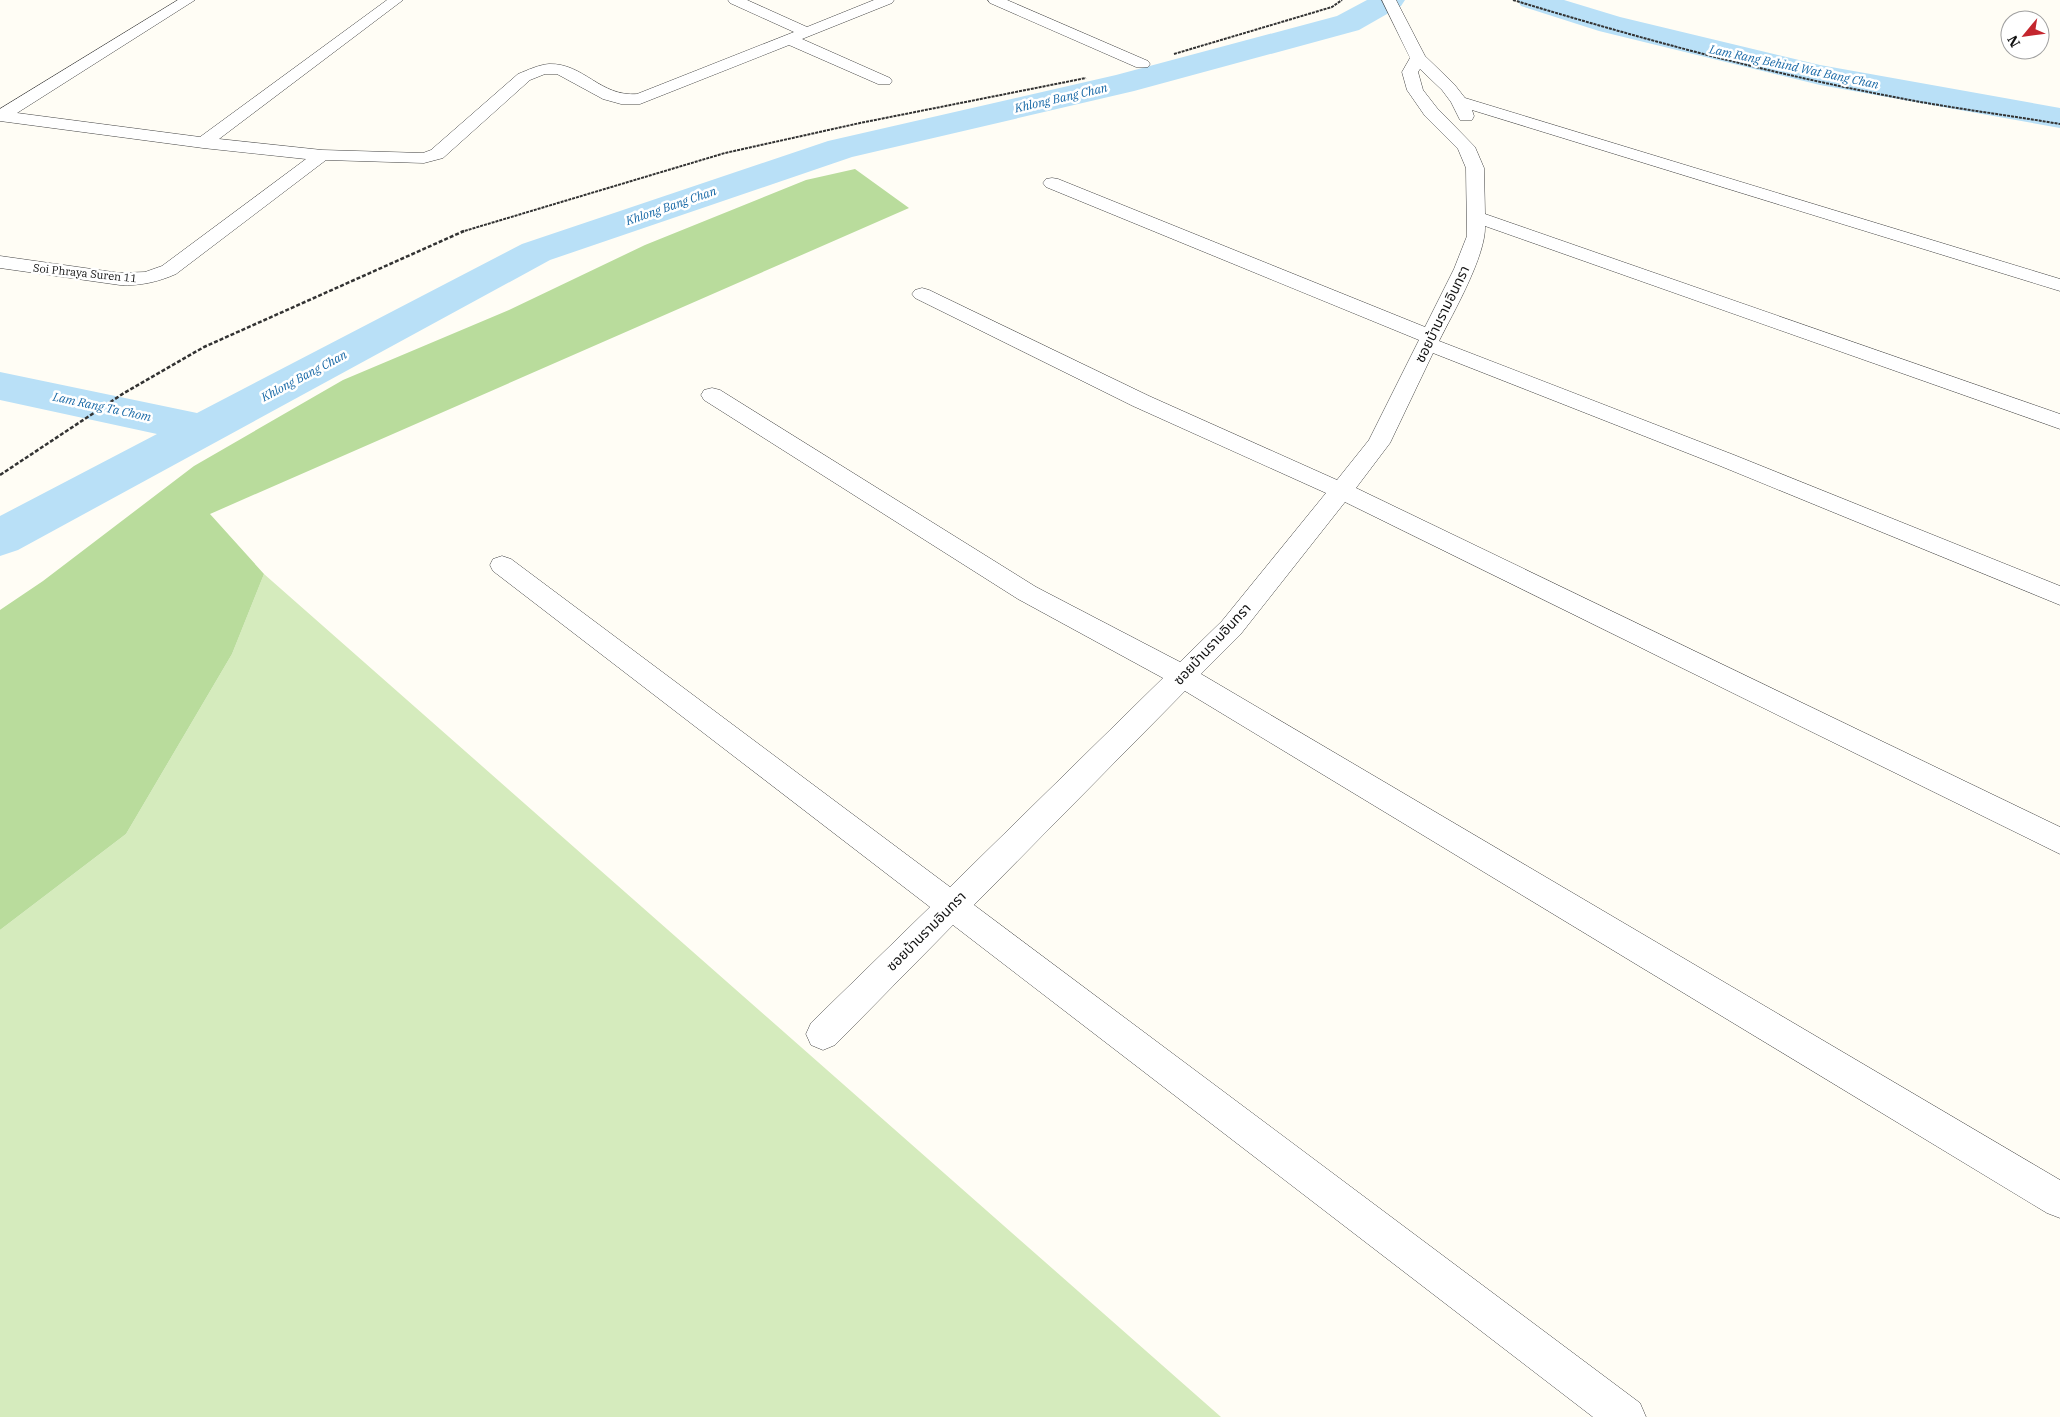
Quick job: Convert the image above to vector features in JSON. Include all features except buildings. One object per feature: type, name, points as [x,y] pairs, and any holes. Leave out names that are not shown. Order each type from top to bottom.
[{"type":"street","points":[[0,116],[188,0]]},
{"type":"street","points":[[204,143],[396,0]]},
{"type":"street","points":[[734,0],[807,32]]},
{"type":"street","points":[[0,116],[204,143],[322,155],[424,158],[437,154],[524,77],[549,68],[560,70],[611,97],[626,100],[640,99],[887,0]]},
{"type":"street","points":[[995,0],[1142,64]]},
{"type":"street","points":[[1389,0],[1418,58]]},
{"type":"street","points":[[791,40],[884,81]]},
{"type":"street","name":"ซอยบ้านรามอินทรา","points":[[823,1034],[1231,628],[1379,443],[1464,269],[1476,236],[1475,168],[1466,147],[1431,112],[1415,90],[1410,72],[1418,58],[1448,87],[1459,101],[1466,117],[1466,147]]},
{"type":"street","points":[[1459,101],[2060,285]]},
{"type":"street","name":"Soi Phraya Suren 11","points":[[0,262],[138,280],[155,276],[169,270],[322,155]]},
{"type":"street","points":[[1052,183],[1429,340],[2060,596]]},
{"type":"street","points":[[1476,217],[2060,422]]},
{"type":"street","points":[[922,294],[1141,401],[1386,511],[2060,840]]},
{"type":"street","points":[[712,395],[1027,593],[1182,676],[2060,1200]]},
{"type":"street","points":[[502,565],[1626,1417]]},
{"type":"path","points":[[0,475],[124,393],[204,347],[471,228],[725,153],[860,123],[1079,80],[1142,64],[1332,7],[1342,0]]},
{"type":"path","points":[[1513,0],[1612,31],[1757,67],[1863,91],[2060,124]]},
{"type":"green space","points":[[855,169],[909,208],[210,514],[264,574],[232,654],[126,834],[0,930],[0,610],[43,581],[194,466],[343,380],[509,310],[645,245],[806,180]]},
{"type":"green space","points":[[264,574],[1221,1417],[0,1417],[0,930],[126,834],[232,654]]},
{"type":"waterway","name":"Khlong Bang Chan","points":[[0,538],[536,252],[841,149],[1122,84],[1348,23],[1390,0]]},
{"type":"waterway","name":"Lam Rang Behind Wat Bang Chan","points":[[1532,0],[1610,24],[1820,75],[2060,118]]},
{"type":"waterway","name":"Lam Rang Ta Chom","points":[[0,386],[203,429]]}]
